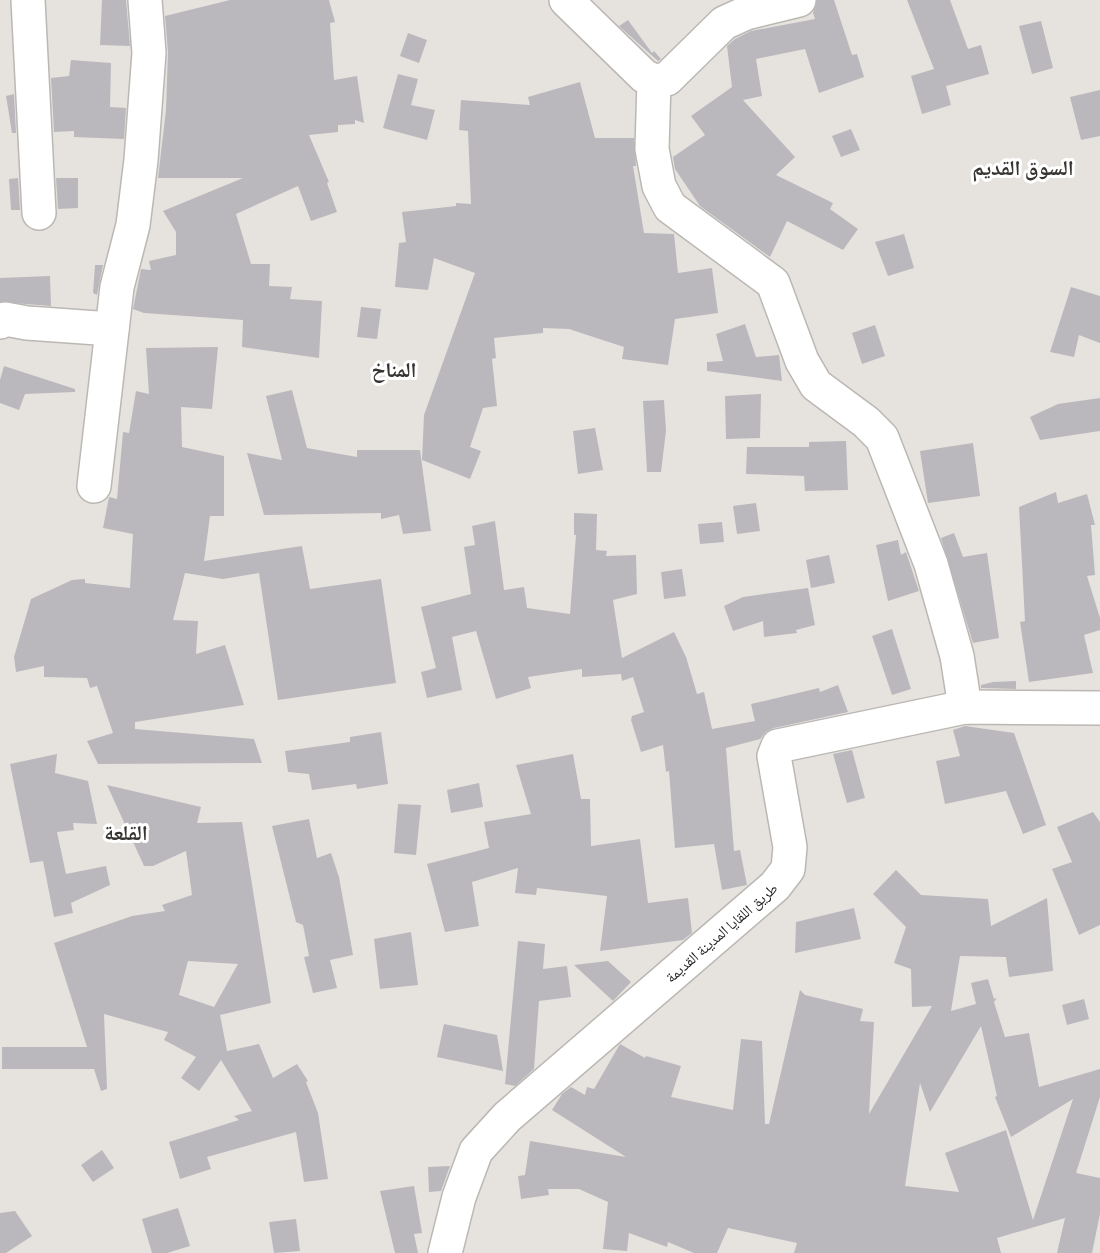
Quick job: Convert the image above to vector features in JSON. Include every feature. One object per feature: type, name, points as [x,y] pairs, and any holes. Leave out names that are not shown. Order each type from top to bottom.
[{"type":"street","points":[[28,0],[39,213]]},
{"type":"street","points":[[94,486],[117,287],[134,225],[141,160],[149,53],[145,0]]},
{"type":"street","points":[[566,0],[644,76],[654,81],[667,79],[724,23],[746,13],[799,0]]},
{"type":"street","points":[[654,81],[652,149],[659,186],[670,207],[773,283],[802,361],[816,385],[866,422],[882,438],[931,564],[957,656],[965,707]]},
{"type":"street","points":[[0,322],[5,319],[27,323],[112,329]]},
{"type":"street","name":"طريق اللقايا المدينة القديمة","points":[[445,1253],[459,1197],[476,1151],[491,1134],[507,1117],[775,886],[788,869],[790,847],[774,756],[778,746],[965,707],[1100,708]]},
{"type":"building","points":[[102,0],[126,0],[130,46],[100,45]]},
{"type":"building","points":[[230,0],[329,0],[335,22],[330,23],[334,80],[357,76],[364,123],[355,120],[355,124],[338,125],[338,132],[309,135],[329,182],[327,183],[337,212],[311,221],[298,186],[236,214],[251,264],[270,264],[269,286],[292,287],[290,299],[322,301],[319,358],[242,347],[243,320],[144,313],[133,309],[141,269],[151,270],[149,261],[176,255],[176,232],[163,211],[243,178],[158,178],[166,110],[168,52],[165,16]]},
{"type":"building","points":[[817,0],[834,0],[852,55],[857,54],[864,77],[819,93],[805,49],[756,59],[762,96],[743,100],[795,157],[776,175],[833,203],[830,209],[858,229],[843,250],[787,221],[770,257],[700,206],[675,169],[673,157],[705,135],[691,116],[732,87],[727,46],[751,31],[815,19],[813,13]]},
{"type":"building","points":[[907,0],[950,0],[968,49],[981,45],[989,74],[946,86],[951,105],[922,114],[911,76],[934,69]]},
{"type":"building","points":[[628,20],[652,53],[654,51],[661,59],[658,61],[619,26]]},
{"type":"building","points":[[1041,21],[1053,68],[1032,74],[1019,26]]},
{"type":"building","points":[[408,33],[427,40],[419,63],[400,56]]},
{"type":"building","points":[[71,60],[111,63],[110,107],[126,108],[124,139],[74,137],[74,131],[54,132],[51,78],[69,76]]},
{"type":"building","points":[[398,74],[418,79],[411,105],[435,110],[427,140],[383,128]]},
{"type":"building","points":[[580,82],[595,138],[634,138],[636,166],[633,166],[644,233],[674,234],[678,273],[712,268],[718,313],[675,319],[668,365],[622,359],[624,347],[569,329],[543,328],[543,333],[494,338],[496,358],[492,359],[497,406],[483,408],[470,447],[481,451],[470,479],[422,460],[424,415],[475,273],[434,258],[428,290],[395,287],[399,243],[406,242],[402,212],[456,206],[456,203],[471,204],[468,131],[459,130],[461,100],[530,105],[528,97]]},
{"type":"building","points":[[1100,90],[1100,136],[1081,140],[1070,97]]},
{"type":"building","points":[[14,94],[16,133],[12,133],[6,96]]},
{"type":"building","points":[[851,129],[860,150],[841,157],[832,136]]},
{"type":"building","points":[[18,178],[20,210],[11,210],[9,179]]},
{"type":"building","points":[[56,178],[78,178],[78,208],[58,209]]},
{"type":"building","points":[[904,234],[914,268],[888,276],[875,242]]},
{"type":"building","points":[[95,265],[103,265],[97,295],[93,293]]},
{"type":"building","points":[[50,276],[51,306],[0,302],[0,278]]},
{"type":"building","points":[[1071,287],[1100,296],[1100,343],[1079,335],[1074,357],[1050,352]]},
{"type":"building","points":[[361,307],[381,309],[377,339],[357,337]]},
{"type":"building","points":[[745,324],[756,357],[779,355],[782,381],[707,371],[707,362],[723,361],[716,334]]},
{"type":"building","points":[[875,325],[885,356],[862,364],[852,333]]},
{"type":"building","points":[[218,347],[212,409],[181,407],[182,447],[224,456],[224,516],[210,516],[204,561],[302,546],[310,589],[381,579],[396,683],[278,700],[259,573],[223,579],[185,573],[173,620],[198,621],[196,654],[225,645],[244,705],[135,722],[135,729],[254,739],[262,763],[98,764],[87,741],[113,733],[97,686],[90,688],[87,678],[44,677],[44,666],[16,672],[14,657],[31,599],[72,580],[85,579],[85,583],[130,588],[133,534],[103,528],[109,497],[117,499],[123,432],[129,433],[136,391],[149,394],[146,348]]},
{"type":"building","points":[[4,366],[75,389],[75,392],[25,394],[19,410],[0,403],[0,380]]},
{"type":"building","points":[[292,390],[307,448],[357,457],[357,450],[420,450],[431,531],[403,534],[399,515],[381,519],[381,513],[264,515],[247,453],[282,460],[266,396]]},
{"type":"building","points":[[761,394],[760,438],[726,439],[725,396]]},
{"type":"building","points":[[1100,398],[1100,431],[1040,440],[1030,417],[1058,404]]},
{"type":"building","points":[[664,400],[666,431],[661,472],[647,472],[643,401]]},
{"type":"building","points":[[595,428],[603,470],[578,474],[573,431]]},
{"type":"building","points":[[846,441],[848,490],[805,491],[804,476],[746,474],[747,447],[809,447],[809,442]]},
{"type":"building","points":[[973,443],[980,496],[928,503],[920,451]]},
{"type":"building","points":[[1056,492],[1058,503],[1087,494],[1095,525],[1091,525],[1095,575],[1087,576],[1100,618],[1100,630],[1084,635],[1093,673],[1029,682],[1020,622],[1025,621],[1019,507]]},
{"type":"building","points":[[756,503],[760,531],[737,534],[733,506]]},
{"type":"building","points":[[574,513],[597,514],[596,550],[607,551],[606,556],[636,555],[637,594],[613,600],[622,658],[674,632],[686,657],[697,694],[704,692],[712,729],[755,721],[751,704],[819,688],[820,692],[838,685],[848,712],[774,728],[760,739],[726,748],[734,851],[740,850],[747,885],[722,890],[714,844],[675,848],[669,771],[666,772],[663,745],[641,752],[631,720],[632,716],[644,712],[633,677],[622,681],[621,674],[582,677],[582,669],[528,677],[531,688],[496,699],[476,631],[452,637],[462,690],[427,698],[421,672],[436,668],[421,607],[471,594],[464,547],[475,545],[472,526],[495,521],[504,590],[524,587],[527,608],[570,614],[576,535],[574,535]]},
{"type":"building","points":[[722,522],[724,542],[700,544],[698,524]]},
{"type":"building","points":[[954,533],[963,557],[987,553],[999,638],[973,643],[941,538]]},
{"type":"building","points":[[898,540],[901,555],[906,552],[919,591],[888,601],[876,545]]},
{"type":"building","points":[[829,555],[835,583],[811,588],[806,560]]},
{"type":"building","points":[[682,569],[686,596],[664,599],[661,572]]},
{"type":"building","points":[[808,588],[815,625],[796,630],[797,633],[764,637],[763,621],[733,631],[724,606],[743,597]]},
{"type":"building","points":[[892,629],[911,689],[892,695],[872,636]]},
{"type":"building","points":[[1016,681],[1016,689],[981,688],[981,685],[993,682]]},
{"type":"building","points":[[965,726],[1014,733],[1046,825],[1023,834],[1006,791],[945,804],[936,761],[960,756],[953,730]]},
{"type":"building","points":[[381,732],[388,784],[357,789],[356,784],[312,790],[309,774],[288,772],[285,751],[350,742],[350,737]]},
{"type":"building","points":[[852,750],[865,798],[847,803],[833,754]]},
{"type":"building","points":[[57,754],[55,773],[88,781],[97,824],[73,823],[74,830],[57,832],[66,874],[106,866],[110,885],[71,903],[73,913],[54,917],[43,861],[30,863],[10,764]]},
{"type":"building","points":[[573,754],[581,799],[590,799],[591,846],[640,839],[648,903],[688,898],[692,933],[683,940],[600,951],[607,896],[537,888],[536,895],[515,893],[518,868],[472,882],[479,926],[445,932],[427,864],[489,848],[484,822],[531,814],[516,765]]},
{"type":"building","points":[[479,783],[483,807],[451,813],[447,790]]},
{"type":"building","points":[[107,785],[201,807],[197,823],[242,822],[271,1003],[220,1015],[227,1051],[259,1044],[273,1078],[297,1064],[308,1081],[306,1082],[318,1113],[328,1179],[304,1182],[296,1132],[207,1157],[211,1169],[180,1179],[169,1142],[239,1120],[234,1116],[252,1111],[221,1060],[199,1091],[181,1078],[196,1057],[164,1040],[168,1032],[104,1014],[107,1089],[101,1091],[94,1069],[2,1069],[2,1047],[87,1047],[54,943],[132,916],[165,911],[162,905],[192,895],[186,851],[153,866],[144,866]],"holes":[[[188,961],[238,964],[214,1007],[179,995]]]},
{"type":"building","points":[[398,804],[421,805],[416,855],[394,853]]},
{"type":"building","points":[[1093,812],[1100,822],[1100,925],[1079,935],[1052,869],[1072,862],[1057,827]]},
{"type":"building","points":[[309,819],[317,858],[331,853],[339,877],[353,955],[330,960],[337,988],[313,993],[304,957],[309,956],[303,925],[296,922],[272,826]]},
{"type":"building","points":[[896,870],[921,895],[988,899],[991,926],[1047,898],[1053,971],[1009,977],[1006,957],[960,956],[951,1011],[976,1004],[971,983],[988,979],[994,999],[997,998],[994,1002],[1005,1037],[1029,1033],[1039,1087],[1100,1069],[1100,1097],[1076,1173],[1100,1178],[1100,1214],[1092,1253],[1057,1253],[1065,1218],[997,1238],[1001,1253],[794,1253],[797,1243],[728,1228],[717,1253],[694,1253],[668,1242],[667,1247],[629,1233],[627,1251],[603,1249],[608,1202],[579,1189],[548,1189],[549,1195],[521,1199],[518,1176],[525,1175],[530,1141],[626,1157],[552,1110],[562,1094],[571,1087],[585,1095],[587,1087],[594,1089],[620,1044],[645,1058],[646,1056],[681,1066],[671,1097],[733,1110],[741,1039],[762,1041],[765,1124],[769,1124],[800,990],[805,995],[863,1009],[860,1021],[874,1022],[869,1114],[932,1006],[912,1007],[911,969],[894,963],[906,927],[873,894]],"holes":[[[981,1026],[997,1096],[995,1097],[1011,1137],[1073,1099],[1033,1220],[1006,1130],[945,1153],[959,1192],[905,1186],[920,1083],[930,1112]]]},
{"type":"building","points":[[854,908],[861,939],[795,953],[796,922]]},
{"type":"building","points":[[411,932],[418,985],[380,989],[374,939]]},
{"type":"building","points":[[518,941],[545,944],[543,969],[567,966],[571,997],[539,1001],[534,1069],[515,1086],[505,1084]]},
{"type":"building","points":[[608,961],[631,982],[613,1001],[574,965]]},
{"type":"building","points":[[1084,999],[1089,1019],[1067,1025],[1062,1005]]},
{"type":"building","points":[[444,1024],[497,1035],[503,1071],[437,1057]]},
{"type":"building","points":[[102,1150],[114,1168],[93,1182],[81,1165]]},
{"type":"building","points":[[450,1166],[441,1191],[429,1192],[428,1167]]},
{"type":"building","points":[[414,1186],[422,1233],[414,1234],[418,1253],[395,1253],[380,1191]]},
{"type":"building","points":[[178,1208],[190,1246],[167,1253],[152,1253],[142,1219]]},
{"type":"building","points":[[15,1211],[32,1236],[6,1253],[0,1253],[0,1213]]},
{"type":"building","points":[[296,1219],[300,1251],[274,1253],[269,1222]]},
{"type":"district","name":"السوق القديم","points":[[1023,166]]},
{"type":"district","name":"المناخ","points":[[394,368]]},
{"type":"district","name":"القلعة","points":[[126,831]]}]
